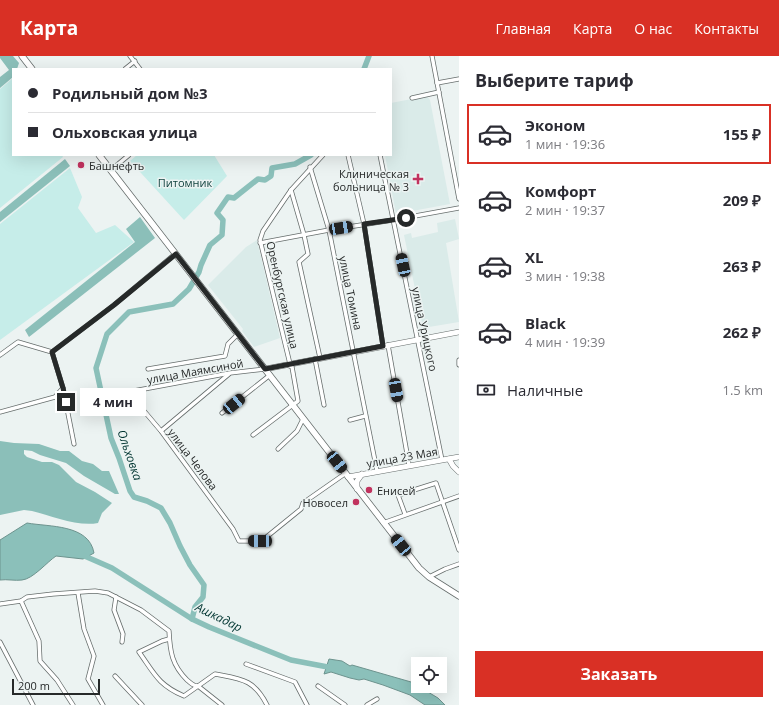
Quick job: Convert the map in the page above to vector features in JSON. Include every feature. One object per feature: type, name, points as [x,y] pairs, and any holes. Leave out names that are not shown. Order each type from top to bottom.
[{"type":"main road","points":[[22,56],[31,68]]},
{"type":"main road","points":[[100,156],[419,568],[429,577],[459,596]]},
{"type":"main road","points":[[265,369],[459,332]]},
{"type":"main road","name":"улица 23 Мая","points":[[347,475],[362,474],[459,457]]},
{"type":"main road","points":[[449,459],[459,472]]},
{"type":"main road","points":[[357,489],[357,481],[362,474]]},
{"type":"street","points":[[130,56],[139,68]]},
{"type":"street","points":[[432,56],[459,199]]},
{"type":"street","points":[[126,68],[135,61]]},
{"type":"street","points":[[438,83],[459,79]]},
{"type":"street","points":[[412,98],[439,92]]},
{"type":"street","points":[[111,170],[128,156]]},
{"type":"street","name":"Оренбургская улица","points":[[292,404],[298,401],[292,367],[288,364],[260,238],[263,231],[291,190],[310,167],[322,156]]},
{"type":"street","points":[[348,156],[364,224],[408,465]]},
{"type":"street","name":"улица Урицкого","points":[[380,156],[442,460]]},
{"type":"street","name":"улица Томина","points":[[310,167],[329,230],[354,351],[376,471]]},
{"type":"street","points":[[291,190],[308,254],[299,262],[318,359],[324,405]]},
{"type":"street","points":[[260,243],[459,208]]},
{"type":"street","points":[[52,352],[114,305],[176,254]]},
{"type":"street","points":[[148,369],[225,356],[228,344],[238,334]]},
{"type":"street","points":[[0,355],[18,342],[52,352]]},
{"type":"street","points":[[52,352],[63,388],[74,444]]},
{"type":"street","points":[[459,360],[459,365]]},
{"type":"street","name":"улица Маямсиной","points":[[128,392],[265,369]]},
{"type":"street","points":[[160,431],[230,374]]},
{"type":"street","points":[[222,413],[270,375]]},
{"type":"street","points":[[0,412],[54,397],[63,388]]},
{"type":"street","name":"улица Челова","points":[[128,392],[160,431],[233,529],[239,541],[260,541],[264,539],[301,508],[303,503],[347,475]]},
{"type":"street","points":[[253,435],[292,404]]},
{"type":"street","points":[[350,420],[365,416]]},
{"type":"street","points":[[278,449],[297,431],[303,419]]},
{"type":"street","points":[[405,514],[398,495],[436,484],[459,550]]},
{"type":"street","points":[[383,523],[459,496]]},
{"type":"street","points":[[429,577],[459,564]]},
{"type":"street","points":[[0,604],[21,601],[28,597],[95,591],[108,593],[140,610],[169,631],[171,654],[181,673],[191,684],[198,686],[222,705]]},
{"type":"street","points":[[78,593],[84,629],[94,656],[88,679],[103,705]]},
{"type":"street","points":[[116,597],[114,610],[123,634],[122,642]]},
{"type":"street","points":[[21,601],[39,641],[40,662],[57,680],[73,705]]},
{"type":"street","points":[[170,639],[162,640],[138,652],[160,683],[184,696],[215,674],[240,679],[252,685],[261,694],[266,705]]},
{"type":"street","points":[[0,642],[33,705]]},
{"type":"street","points":[[246,664],[295,682],[307,705]]},
{"type":"street","points":[[115,676],[142,705]]},
{"type":"street","points":[[318,686],[345,705]]},
{"type":"street","points":[[367,705],[377,699]]},
{"type":"shaded area","points":[[0,56],[13,56],[19,63],[17,68],[12,68],[12,78],[0,88],[0,77],[9,70]]},
{"type":"shaded area","name":"Клиническая больница № 3","points":[[427,96],[430,100],[450,204],[396,214],[385,156],[392,156],[392,103]]},
{"type":"shaded area","points":[[65,159],[70,166],[0,222],[0,212]]},
{"type":"shaded area","points":[[140,217],[155,238],[29,337],[25,330],[135,242],[126,229]]},
{"type":"shaded area","points":[[455,219],[459,239],[446,243],[459,322],[423,328],[404,235],[411,233],[412,238],[438,232],[437,223]]},
{"type":"shaded area","points":[[257,240],[280,338],[254,347],[242,331],[243,329],[208,285],[246,247]]},
{"type":"shaded area","points":[[0,441],[39,444],[60,451],[69,451],[82,461],[93,464],[102,471],[109,471],[119,494],[115,494],[84,476],[66,463],[32,451],[24,450],[24,454],[27,457],[42,462],[52,462],[59,465],[76,482],[112,503],[102,513],[98,523],[90,524],[82,524],[24,510],[0,515]]},
{"type":"shaded area","points":[[27,523],[57,527],[76,532],[85,537],[91,544],[94,553],[83,559],[56,556],[31,577],[19,580],[0,580],[0,540]]},
{"type":"shaded area","points":[[329,659],[342,661],[350,666],[352,665],[411,682],[411,693],[430,693],[445,705],[425,705],[410,695],[364,679],[359,680],[331,672],[324,674]]},
{"type":"green space","points":[[12,79],[12,156],[63,157],[0,208],[0,89]]},
{"type":"green space","name":"Питомник","points":[[136,156],[215,156],[227,176],[184,220],[130,161]]},
{"type":"green space","points":[[70,168],[82,197],[78,208],[96,233],[115,225],[134,242],[0,340],[0,224]]},
{"type":"waterway","name":"Ольховка","points":[[364,68],[369,56]]},
{"type":"waterway","name":"Ольховка","points":[[192,619],[195,607],[203,597],[204,585],[190,565],[170,523],[161,508],[147,501],[134,497],[130,491],[111,438],[96,368],[107,334],[129,312],[173,304],[189,289],[199,272],[210,245],[222,235],[223,220],[217,213],[228,197],[234,198],[258,179],[265,180],[271,176],[272,168],[295,164],[309,156]]},
{"type":"waterway","name":"Ашкадар","points":[[80,554],[112,568],[192,619],[209,627],[291,660],[333,668]]},
{"type":"place","name":"Башнефть","points":[[81,165]]},
{"type":"place","name":"Клиническая больница № 3","points":[[418,179]]},
{"type":"place","name":"Енисей","points":[[369,490]]},
{"type":"place","name":"Новосел","points":[[356,502]]},
{"type":"route","points":[[66,402],[52,352],[114,305],[176,254],[265,369],[383,346],[364,224],[406,218]]}]
